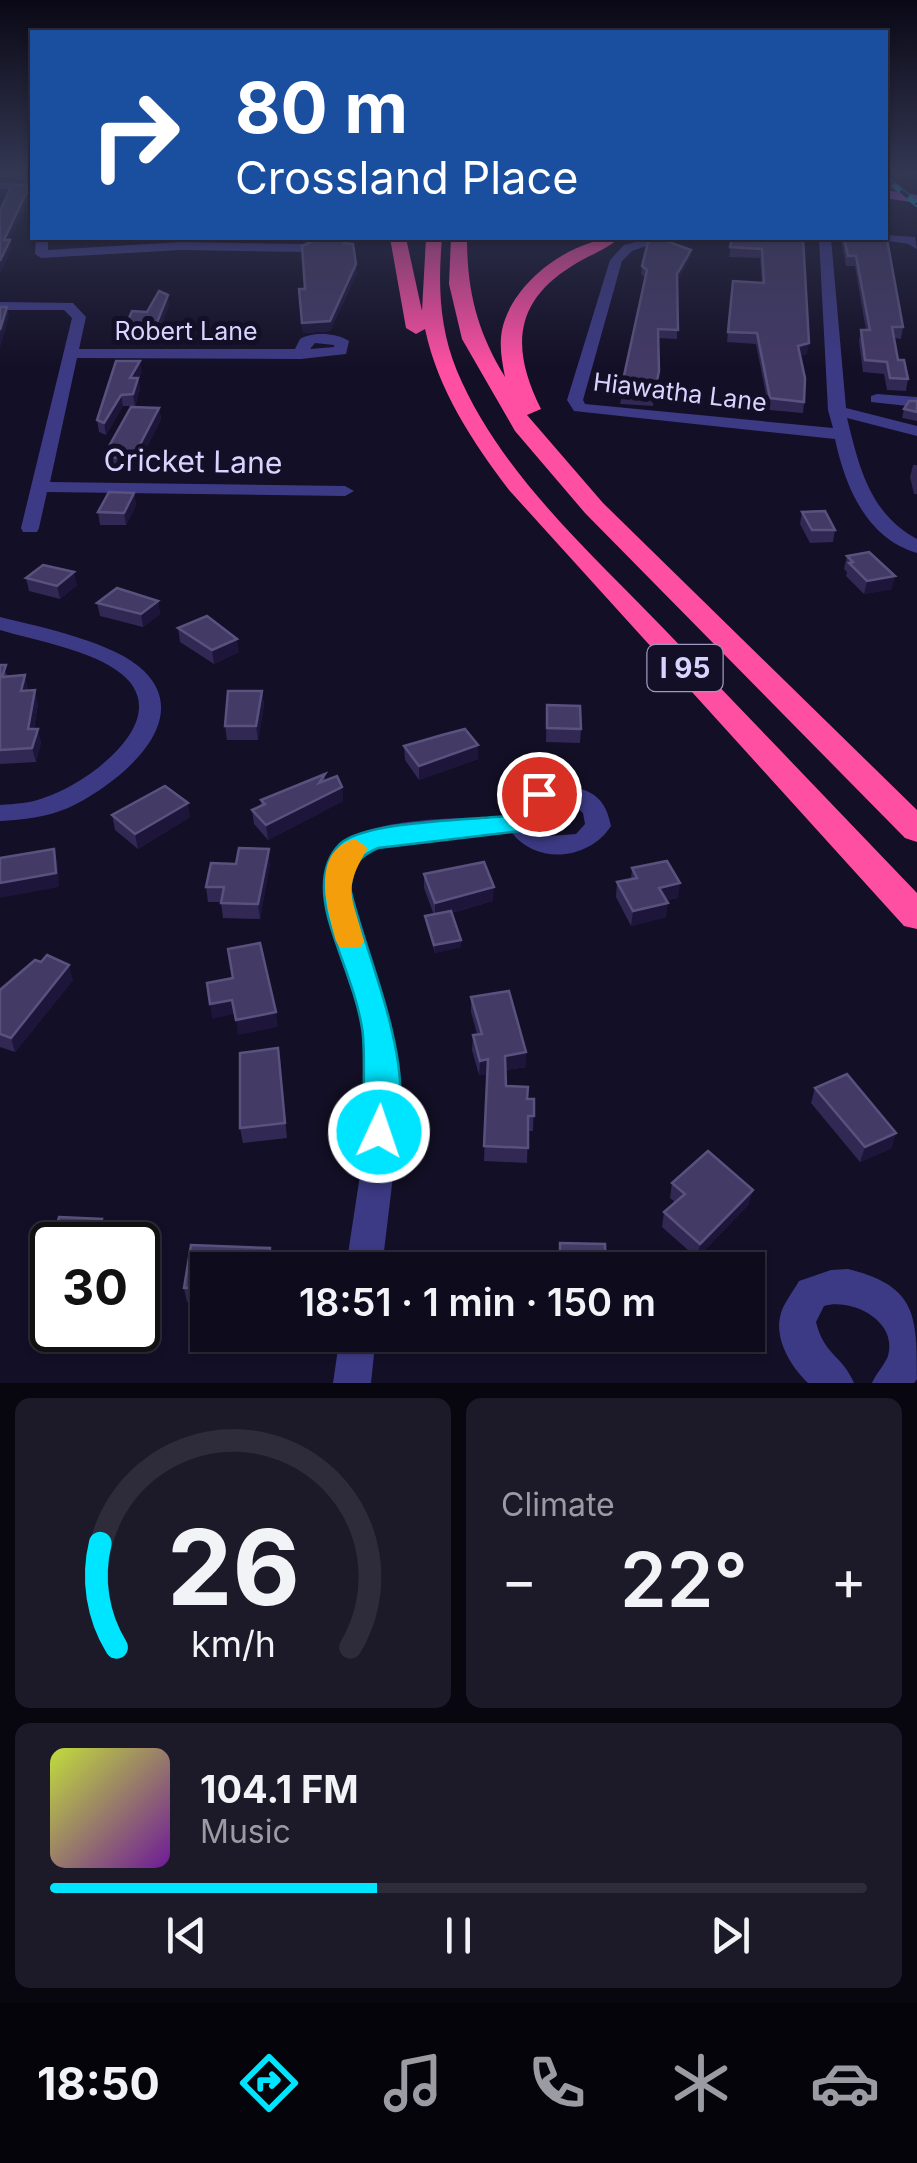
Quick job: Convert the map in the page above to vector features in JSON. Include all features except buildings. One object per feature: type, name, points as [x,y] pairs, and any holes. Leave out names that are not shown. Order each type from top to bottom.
[{"type":"highway","points":[[398,240],[420,341],[435,369],[466,409]]},
{"type":"highway","name":"I 95","points":[[434,240],[429,287],[432,323],[444,363],[466,409],[498,460],[544,516],[917,916]]},
{"type":"highway","name":"I 95","points":[[459,240],[461,301],[481,359],[523,426],[594,508],[917,830]]},
{"type":"highway","points":[[594,508],[520,391],[509,342],[518,311],[536,284],[568,260],[607,240]]},
{"type":"street","points":[[888,239],[914,242]]},
{"type":"street","points":[[42,240],[41,254],[181,246],[306,248]]},
{"type":"street","name":"Hiawatha Lane","points":[[656,240],[628,248],[616,260],[575,400],[580,408],[840,434]]},
{"type":"street","points":[[825,240],[840,434],[873,515],[888,530],[917,546]]},
{"type":"street","points":[[0,306],[51,304],[76,310],[79,317],[30,528]]},
{"type":"street","name":"Robert Lane","points":[[70,353],[301,354]]},
{"type":"street","points":[[877,399],[917,402]]},
{"type":"street","points":[[836,403],[917,430]]},
{"type":"street","name":"Cricket Lane","points":[[40,486],[344,491]]},
{"type":"street","points":[[0,623],[105,658],[136,675],[150,696],[150,718],[138,742],[119,764],[91,784],[57,803],[0,813]]},
{"type":"street","points":[[366,1252],[383,1098],[377,1027],[336,888],[340,866],[350,850],[374,840],[519,824]]},
{"type":"street","points":[[821,1379],[798,1337],[797,1320],[812,1293],[844,1284],[878,1297],[903,1326],[907,1361],[891,1383]]},
{"type":"street","points":[[352,1383],[356,1352]]},
{"type":"slow traffic","points":[[350,941],[336,888],[340,866],[355,848]]},
{"type":"route","points":[[379,1132],[383,1098],[377,1027],[342,917],[336,888],[340,866],[350,850],[374,840],[519,824],[521,806],[539,794]]}]
